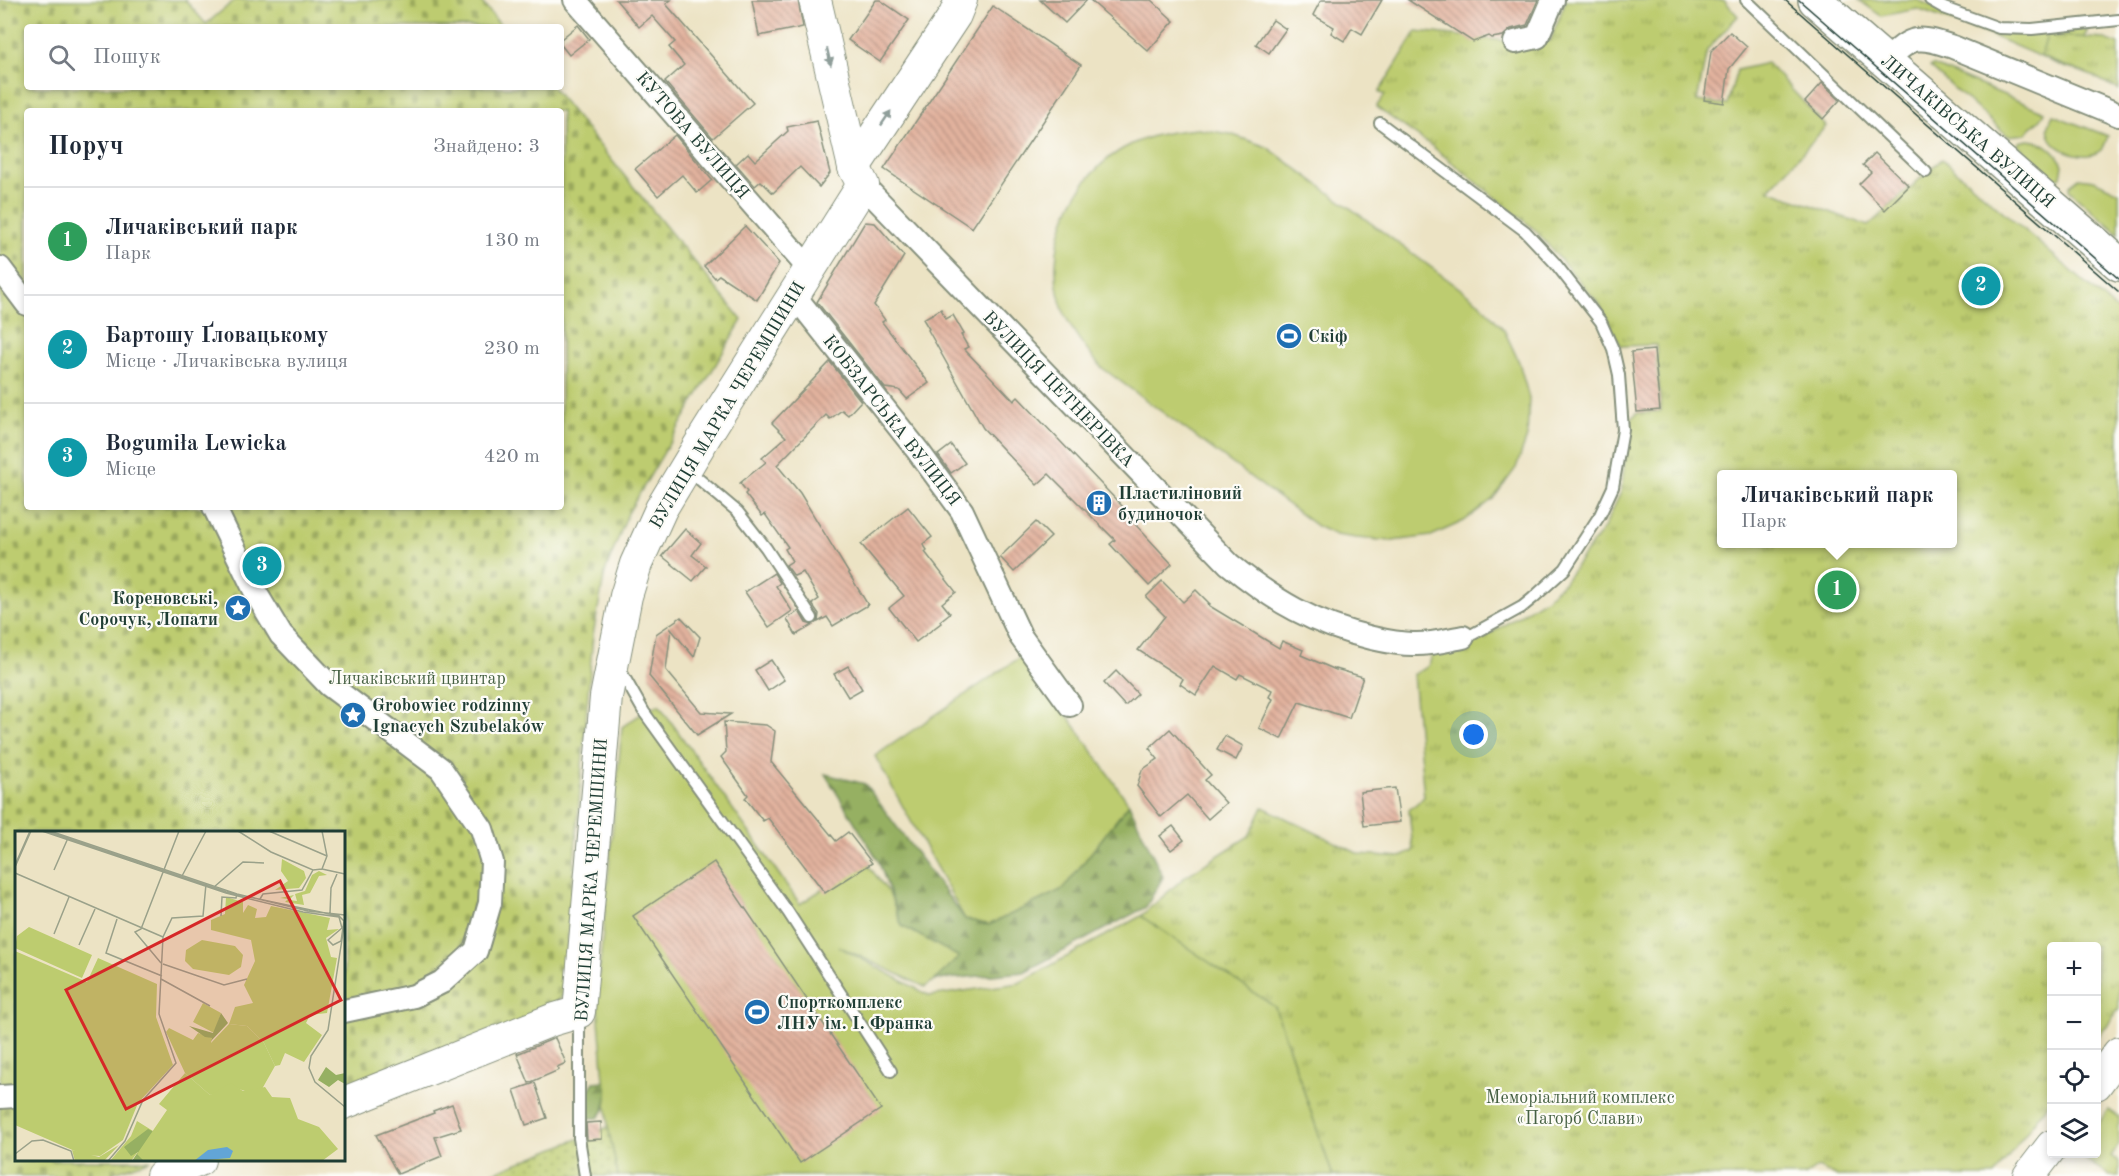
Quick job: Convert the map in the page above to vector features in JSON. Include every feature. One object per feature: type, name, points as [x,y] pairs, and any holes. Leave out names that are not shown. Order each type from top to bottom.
[{"type":"main road","name":"ЛИЧАКІВСЬКА ВУЛИЦЯ","points":[[1815,0],[2119,264]]},
{"type":"street","name":"КУТОВА ВУЛИЦЯ","points":[[575,0],[802,283]]},
{"type":"street","points":[[816,0],[858,176]]},
{"type":"street","name":"ВУЛИЦЯ МАРКА ЧЕРЕМШИНИ","points":[[579,1012],[602,735],[613,654],[636,564],[661,509],[802,283],[858,176],[955,15],[961,0]]},
{"type":"street","points":[[1515,42],[1537,36],[1553,0]]},
{"type":"street","points":[[1887,61],[1902,44],[1912,39],[1932,40],[1953,46],[2119,115]]},
{"type":"street","name":"ВУЛИЦЯ ЦЕТНЕРІВКА","points":[[858,176],[1229,564],[1260,590],[1322,624],[1362,636],[1412,644],[1463,637]]},
{"type":"street","points":[[0,268],[24,300]]},
{"type":"street","name":"КОБЗАРСЬКА ВУЛИЦЯ","points":[[802,283],[962,511],[1021,637],[1070,705]]},
{"type":"street","points":[[214,510],[257,596],[281,635],[329,685],[441,770],[482,829],[492,862],[490,903],[476,951],[442,982],[414,996],[345,1011]]},
{"type":"street","points":[[345,1102],[552,1020],[579,1012]]},
{"type":"street","points":[[2101,1078],[2119,1053]]},
{"type":"street","points":[[0,1097],[15,1096]]},
{"type":"street","points":[[2029,1176],[2047,1153]]},
{"type":"street","points":[[162,1176],[197,1161]]},
{"type":"lane","points":[[1746,0],[1926,172]]},
{"type":"lane","points":[[1930,0],[1998,28],[2032,29],[2119,20]]},
{"type":"lane","points":[[1380,123],[1525,231],[1555,263],[1601,322],[1613,349],[1619,375],[1623,430],[1613,487],[1600,515],[1565,569],[1533,598],[1522,607],[1473,634],[1463,637]]},
{"type":"lane","points":[[686,468],[738,512],[790,583],[812,618]]},
{"type":"lane","points":[[613,654],[621,673],[644,712],[788,912],[891,1071]]},
{"type":"lane","name":"ВУЛИЦЯ МАРКА ЧЕРЕМШИНИ","points":[[579,1012],[579,1138],[585,1176]]},
{"type":"green space","name":"Личаківський цвинтар","points":[[0,0],[185,0],[206,24],[24,24],[24,90],[554,90],[742,320],[628,513],[605,572],[593,635],[563,995],[544,1016],[345,1089],[345,831],[15,831],[15,1161],[148,1161],[115,1172],[111,1176],[0,1176]]},
{"type":"green space","name":"Личаківський цвинтар","points":[[235,0],[480,0],[500,24],[206,24]]},
{"type":"green space","name":"Меморіальний комплекс «Пагорб Слави»","points":[[1566,0],[1724,0],[1738,16],[1707,50],[1697,101],[1727,105],[1737,70],[1767,63],[1826,126],[1769,190],[1868,226],[1942,159],[2119,312],[2119,1009],[2101,1034],[2101,942],[2047,942],[2047,1104],[1994,1176],[1837,1176],[1818,1167],[1805,1176],[1333,1176],[1275,1007],[1141,916],[1186,876],[1249,836],[1263,807],[1359,854],[1401,857],[1413,851],[1409,810],[1424,797],[1413,674],[1428,666],[1432,650],[1490,634],[1547,598],[1564,582],[1604,528],[1621,492],[1630,420],[1637,413],[1661,411],[1656,345],[1621,346],[1600,305],[1534,229],[1433,147],[1376,107],[1385,95],[1379,92],[1417,31],[1515,42],[1550,41]]},
{"type":"green space","points":[[1859,0],[1917,0],[2004,33],[2022,35],[2087,29],[2087,32],[2066,68],[1990,35],[1917,9],[1881,16]]},
{"type":"green space","points":[[2047,35],[2105,39],[2119,44],[2119,90],[2095,77],[2041,57]]},
{"type":"green space","points":[[1932,65],[2045,112],[2026,134],[2008,136],[1930,67]]},
{"type":"green space","points":[[2053,115],[2108,136],[2103,148],[2088,155],[2063,150],[2049,133]]},
{"type":"green space","name":"Скіф","points":[[1198,129],[1230,134],[1267,147],[1481,304],[1504,330],[1519,362],[1529,398],[1527,437],[1516,468],[1493,499],[1464,521],[1431,536],[1392,541],[1336,535],[1317,526],[1101,367],[1077,336],[1065,315],[1058,291],[1056,266],[1059,241],[1066,217],[1077,194],[1092,174],[1111,157],[1132,144],[1164,134]]},
{"type":"green space","points":[[2028,140],[2044,145],[2057,155],[2063,165],[2061,177],[2056,179],[2018,145],[2019,142]]},
{"type":"green space","points":[[2079,178],[2094,180],[2119,192],[2119,234],[2069,190],[2070,185]]},
{"type":"green space","points":[[1025,654],[1129,804],[1063,889],[989,925],[965,919],[875,756]]},
{"type":"green space","points":[[659,705],[800,904],[865,861],[889,893],[902,926],[960,957],[925,987],[838,946],[930,996],[1019,983],[1141,916],[1275,1007],[1333,1176],[618,1176],[608,1127],[597,996],[622,727]]},
{"type":"green space","points":[[825,774],[865,784],[965,919],[989,925],[1063,889],[1129,804],[1163,877],[1146,907],[1024,972],[935,980],[959,957],[902,926],[878,860]]},
{"type":"green space","points":[[604,1081],[607,1101],[604,1110],[598,1118],[589,1118],[582,1106],[585,1095],[594,1082]]},
{"type":"green space","points":[[2108,1109],[2119,1117],[2119,1145],[2111,1156],[2119,1162],[2119,1176],[2110,1176],[2083,1158],[2101,1158],[2101,1120]]},
{"type":"green space","points":[[608,1127],[618,1176],[485,1176]]},
{"type":"building","points":[[616,0],[671,0],[666,4],[753,103],[713,138],[665,82],[684,65],[669,47],[675,42],[652,16],[639,27]]},
{"type":"building","points":[[752,0],[798,0],[803,27],[759,36]]},
{"type":"building","points":[[876,0],[880,0],[909,20],[880,62],[848,40]]},
{"type":"building","points":[[1040,0],[1087,0],[1065,23]]},
{"type":"building","points":[[1090,0],[1151,0],[1174,21],[1148,51]]},
{"type":"building","points":[[1321,0],[1382,0],[1362,34],[1352,28],[1344,41],[1331,33],[1334,27],[1313,15]]},
{"type":"building","points":[[1408,0],[1538,0],[1527,25],[1511,29],[1503,36],[1492,38],[1489,36],[1473,42]]},
{"type":"building","points":[[993,6],[1081,65],[972,228],[884,169]]},
{"type":"building","points":[[1273,20],[1286,29],[1269,53],[1256,44]]},
{"type":"building","points":[[578,25],[589,39],[569,55],[564,49],[564,37]]},
{"type":"building","points":[[1730,32],[1747,47],[1729,69],[1724,103],[1704,100],[1711,51]]},
{"type":"building","points":[[1822,83],[1840,100],[1823,119],[1805,102]]},
{"type":"building","points":[[817,121],[830,173],[819,187],[800,167],[773,193],[761,181],[755,186],[736,164],[748,153],[755,161],[788,131],[787,127]]},
{"type":"building","points":[[675,135],[712,180],[697,193],[682,175],[658,196],[635,169]]},
{"type":"building","points":[[1875,153],[1909,186],[1885,210],[1859,184],[1871,172],[1863,165]]},
{"type":"building","points":[[865,222],[875,223],[904,256],[874,305],[885,320],[882,322],[929,383],[907,399],[899,390],[885,388],[817,302]]},
{"type":"building","points":[[745,226],[779,263],[757,300],[719,275],[715,278],[704,266]]},
{"type":"building","points":[[941,309],[946,319],[953,315],[964,334],[961,335],[968,347],[964,349],[1014,401],[1018,397],[1123,507],[1121,509],[1172,564],[1149,586],[1110,544],[1115,540],[1049,474],[1037,485],[983,428],[923,319]]},
{"type":"building","points":[[1654,350],[1660,410],[1637,412],[1631,352]]},
{"type":"building","points":[[830,362],[861,401],[848,415],[842,410],[830,419],[826,415],[777,465],[800,493],[868,605],[833,626],[827,617],[818,622],[819,614],[812,604],[819,599],[803,572],[794,576],[786,565],[792,561],[785,549],[788,547],[765,514],[762,516],[745,494],[747,492],[740,483],[766,462],[762,458],[786,437],[772,423]]},
{"type":"building","points":[[951,445],[965,463],[951,473],[938,455]]},
{"type":"building","points":[[908,507],[932,537],[923,544],[927,550],[925,552],[956,592],[942,603],[950,613],[916,642],[889,608],[904,596],[861,544]]},
{"type":"building","points":[[1036,522],[1051,537],[1014,572],[1000,557]]},
{"type":"building","points":[[685,529],[701,543],[692,555],[706,566],[693,581],[662,556]]},
{"type":"building","points":[[774,573],[780,583],[776,586],[792,611],[769,627],[745,592]]},
{"type":"building","points":[[1162,581],[1183,602],[1196,590],[1210,604],[1208,605],[1279,648],[1282,641],[1303,650],[1301,655],[1336,670],[1363,677],[1349,718],[1299,702],[1281,739],[1259,728],[1273,699],[1269,697],[1272,690],[1240,674],[1237,679],[1215,666],[1196,695],[1180,684],[1183,679],[1138,650],[1165,616],[1146,597]]},
{"type":"building","points":[[799,611],[806,623],[813,625],[796,635],[787,619]]},
{"type":"building","points":[[681,617],[700,637],[694,657],[671,629],[666,670],[701,712],[731,714],[697,735],[649,676],[656,634]]},
{"type":"building","points":[[771,660],[784,680],[768,691],[755,670]]},
{"type":"building","points":[[848,666],[862,689],[848,697],[834,674]]},
{"type":"building","points":[[1116,671],[1138,694],[1125,706],[1104,683]]},
{"type":"building","points":[[724,722],[766,725],[775,731],[771,762],[836,841],[848,832],[872,863],[825,893],[768,818],[763,821],[745,798],[748,795],[721,757],[726,752]]},
{"type":"building","points":[[1170,729],[1211,775],[1205,780],[1226,803],[1208,819],[1187,795],[1161,817],[1137,786],[1142,770],[1158,759],[1149,748]]},
{"type":"building","points":[[1225,736],[1243,746],[1236,760],[1217,750]]},
{"type":"building","points":[[1395,788],[1400,822],[1364,826],[1360,792]]},
{"type":"building","points":[[1173,826],[1184,840],[1171,850],[1160,836]]},
{"type":"building","name":"Спорткомплекс ЛНУ ім. І. Франка","points":[[714,862],[881,1109],[800,1163],[633,916]]},
{"type":"building","points":[[555,1038],[566,1063],[557,1067],[559,1070],[529,1083],[517,1054]]},
{"type":"building","points":[[535,1083],[547,1118],[526,1125],[514,1090]]},
{"type":"building","points":[[452,1104],[461,1129],[435,1137],[442,1156],[398,1174],[376,1135]]},
{"type":"building","points":[[601,1122],[602,1139],[587,1140],[586,1123]]},
{"type":"tram line","points":[[1785,0],[2119,292]]},
{"type":"tram line","points":[[1799,0],[2119,279]]},
{"type":"place","name":"Бартошу Ґловацькому","points":[[1981,286]]},
{"type":"place","name":"Скіф","points":[[1289,336]]},
{"type":"place","name":"Пластиліновий будиночок","points":[[1099,503]]},
{"type":"place","name":"Bogumiła Lewicka","points":[[262,566]]},
{"type":"place","name":"Личаківський парк","points":[[1837,590]]},
{"type":"place","name":"Кореновські, Сорочук, Лопати","points":[[238,608]]},
{"type":"place","name":"Grobowiec rodzinny Ignacych Szubelaków","points":[[353,715]]},
{"type":"place","name":"Спорткомплекс ЛНУ ім. І. Франка","points":[[757,1012]]}]
